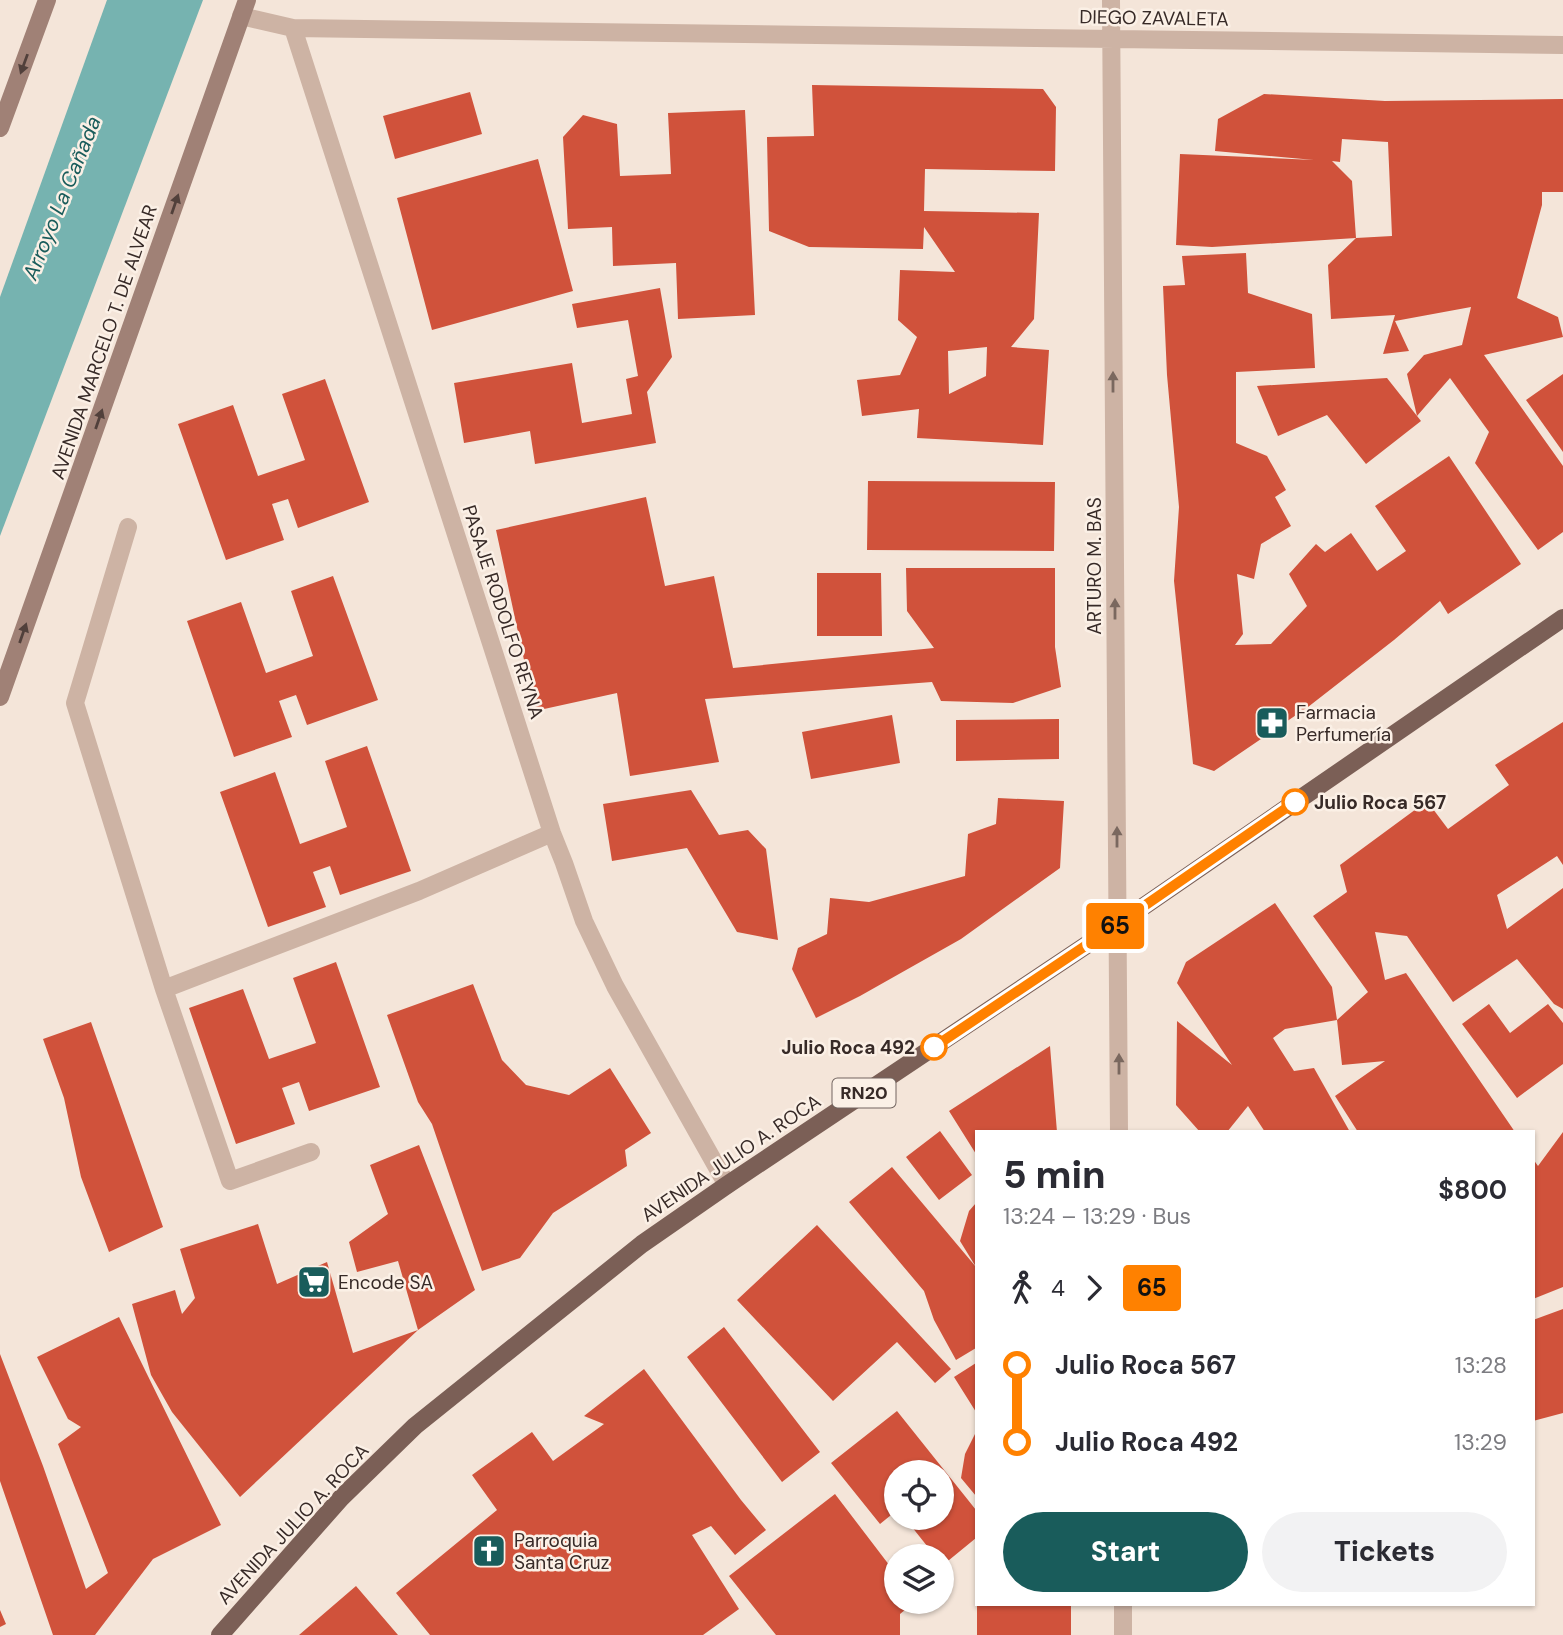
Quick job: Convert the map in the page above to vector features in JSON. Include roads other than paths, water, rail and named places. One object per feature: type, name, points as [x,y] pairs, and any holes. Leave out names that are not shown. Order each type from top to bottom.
[{"type":"main road","points":[[0,128],[47,0]]},
{"type":"main road","name":"AVENIDA MARCELO T. DE ALVEAR","points":[[0,697],[244,8]]},
{"type":"main road","name":"AVENIDA JULIO A. ROCA","points":[[220,1635],[341,1498],[415,1426],[642,1244],[1118,924],[1563,618]]},
{"type":"street","name":"ARTURO M. BAS","points":[[1111,0],[1119,1130]]},
{"type":"street","name":"DIEGO ZAVALETA","points":[[244,8],[293,28],[1563,46]]},
{"type":"street","name":"PASAJE RODOLFO REYNA","points":[[293,28],[552,833],[584,921],[615,986],[727,1185]]},
{"type":"street","points":[[128,527],[75,703],[164,989],[230,1181],[311,1152]]},
{"type":"street","points":[[164,989],[419,891],[552,833]]},
{"type":"street","points":[[1123,1606],[1123,1635]]},
{"type":"water","name":"Arroyo La Cañada","points":[[107,0],[203,0],[0,536],[0,297]]},
{"type":"place","name":"Farmacia Perfumería","points":[[1272,723]]},
{"type":"place","name":"Julio Roca 567","points":[[1295,802]]},
{"type":"place","name":"Julio Roca 492","points":[[934,1047]]},
{"type":"place","name":"Encode SA","points":[[314,1282]]},
{"type":"place","name":"Parroquia Santa Cruz","points":[[489,1551]]}]
